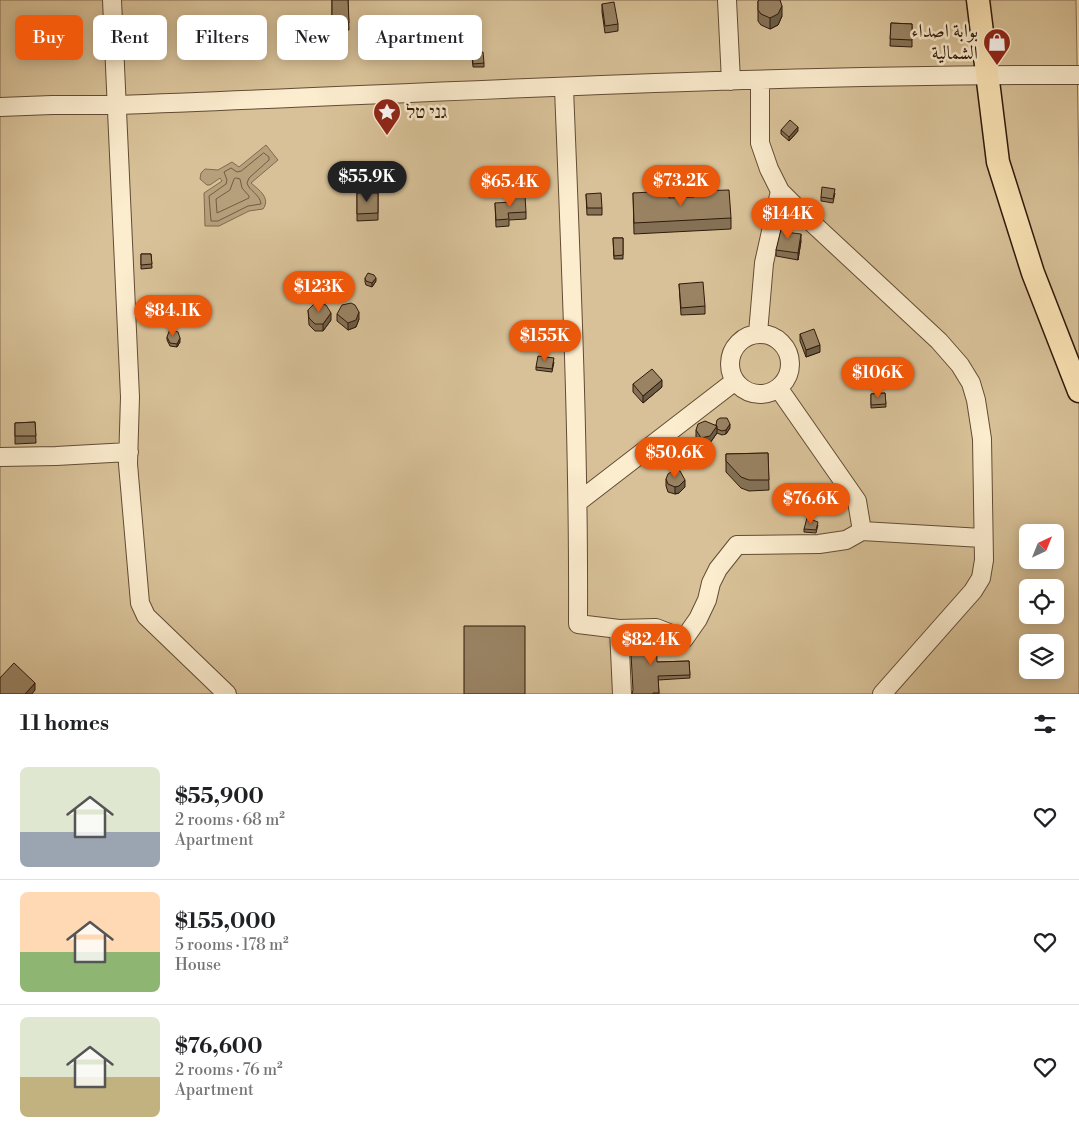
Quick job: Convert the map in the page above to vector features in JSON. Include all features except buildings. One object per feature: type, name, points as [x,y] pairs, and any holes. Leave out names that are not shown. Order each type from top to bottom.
[{"type":"main road","points":[[978,0],[998,162],[1033,273],[1079,391]]},
{"type":"street","points":[[112,0],[130,397],[128,464],[140,603],[146,616],[226,694]]},
{"type":"street","points":[[727,0],[731,81]]},
{"type":"street","points":[[0,108],[731,81],[988,75],[1079,75]]},
{"type":"street","points":[[760,81],[760,143],[769,169],[780,190],[816,227],[939,341],[960,365],[970,383],[980,420],[984,560],[981,578],[974,591],[882,694]]},
{"type":"street","points":[[564,88],[575,352],[578,624],[619,629],[656,628],[684,639],[698,619],[718,569],[737,544],[819,544],[846,540],[862,531],[982,538]]},
{"type":"street","points":[[758,333],[764,263],[780,190]]},
{"type":"street","points":[[758,333],[768,334],[777,338],[784,345],[791,363],[790,373],[786,382],[779,389],[760,395],[742,388],[735,381],[731,372],[730,361],[733,351],[739,342],[748,336],[758,333]]},
{"type":"street","points":[[578,502],[735,381]]},
{"type":"street","points":[[779,389],[857,501],[862,531]]},
{"type":"street","points":[[0,458],[129,452]]},
{"type":"street","points":[[619,629],[622,694]]},
{"type":"shaded area","points":[[0,0],[1076,0],[1079,173],[1079,694],[0,694]]},
{"type":"water","points":[[266,145],[278,160],[251,183],[265,198],[266,201],[263,209],[249,211],[219,226],[205,226],[204,193],[222,181],[220,178],[207,185],[200,179],[201,173],[205,169],[218,170],[232,162],[239,167]]},
{"type":"place","name":"بوابة اصداء الشمالية","points":[[997,66]]},
{"type":"place","name":"גני טל","points":[[387,136]]}]
